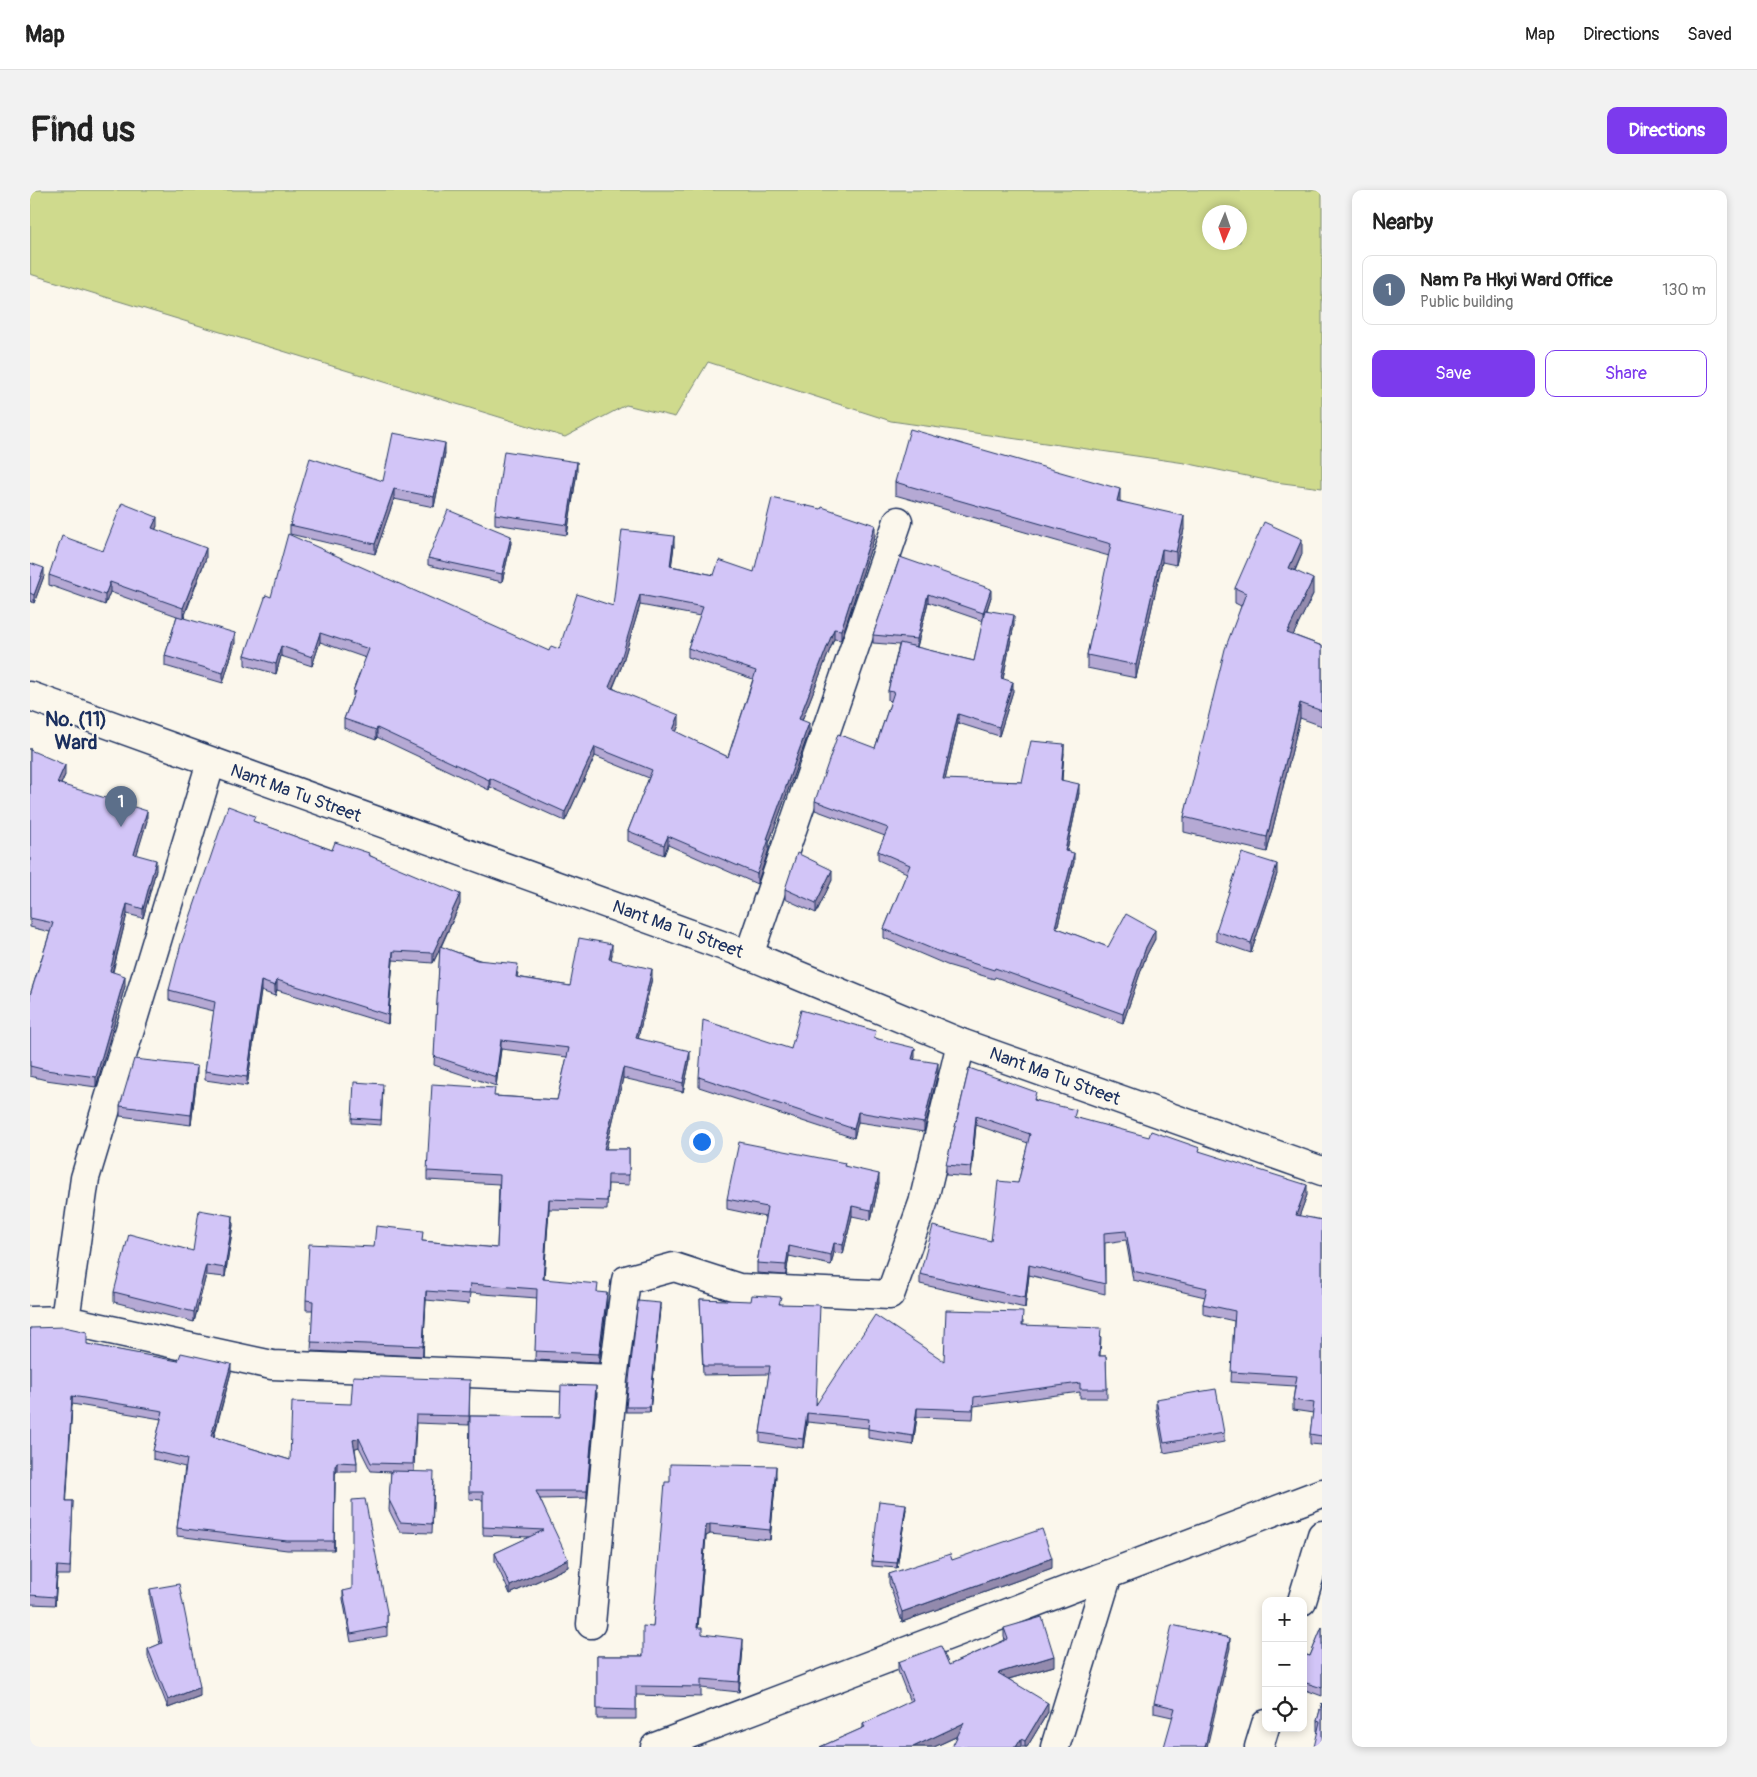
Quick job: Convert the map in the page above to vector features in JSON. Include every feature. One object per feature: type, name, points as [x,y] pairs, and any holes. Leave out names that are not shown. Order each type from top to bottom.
[{"type":"street","points":[[749,954],[898,521]]},
{"type":"street","name":"Nant Ma Tu Street","points":[[30,696],[749,954],[962,1043],[1322,1171]]},
{"type":"street","points":[[65,1320],[85,1178],[211,762]]},
{"type":"street","points":[[592,1624],[613,1379],[626,1280],[674,1267],[740,1288],[890,1295],[923,1203],[962,1043]]},
{"type":"street","points":[[30,1321],[65,1320],[272,1364],[613,1379]]},
{"type":"street","points":[[654,1747],[1322,1493]]},
{"type":"street","points":[[1303,1597],[1322,1535]]},
{"type":"street","points":[[1055,1747],[1108,1574]]},
{"type":"street","points":[[1259,1747],[1264,1732]]},
{"type":"green space","points":[[30,190],[1322,190],[1322,488],[1275,482],[1185,463],[891,421],[708,362],[675,417],[626,405],[565,437],[30,274]]},
{"type":"building","points":[[910,429],[1120,489],[1117,501],[1184,516],[1176,552],[1162,549],[1136,665],[1087,655],[1111,544],[895,482]]},
{"type":"building","points":[[393,433],[445,443],[434,497],[394,489],[375,544],[290,525],[310,458],[383,481]]},
{"type":"building","points":[[504,451],[577,462],[567,525],[495,514]]},
{"type":"building","points":[[772,498],[821,509],[822,507],[875,525],[841,630],[834,629],[799,719],[809,723],[767,839],[769,839],[757,874],[668,836],[664,845],[628,831],[652,770],[595,747],[565,812],[490,778],[489,780],[377,728],[376,730],[344,719],[369,649],[320,633],[312,657],[281,646],[276,664],[245,655],[266,595],[271,597],[288,534],[549,651],[551,646],[559,649],[577,594],[613,606],[622,530],[674,536],[670,566],[714,575],[719,560],[754,572]],"holes":[[[640,595],[703,607],[688,648],[756,671],[728,757],[673,730],[679,715],[609,687],[621,659]]]},
{"type":"building","points":[[122,503],[157,517],[152,528],[206,548],[183,608],[110,582],[105,595],[49,575],[62,536],[103,551]]},
{"type":"building","points":[[448,510],[511,536],[502,574],[428,558]]},
{"type":"building","points":[[1264,522],[1302,539],[1289,568],[1313,579],[1287,633],[1322,646],[1322,711],[1300,703],[1267,837],[1184,817],[1225,649],[1246,593],[1235,588]]},
{"type":"building","points":[[900,557],[991,589],[983,613],[928,594],[917,639],[873,635]]},
{"type":"building","points":[[30,563],[44,568],[34,595],[30,593]]},
{"type":"building","points":[[985,610],[1014,615],[1001,678],[1013,682],[999,727],[958,714],[943,779],[1022,782],[1031,741],[1064,744],[1061,780],[1079,784],[1065,851],[1074,853],[1055,927],[1108,947],[1126,914],[1155,930],[1146,947],[1123,1014],[995,968],[994,970],[947,955],[884,929],[910,865],[878,851],[888,828],[815,801],[838,734],[875,748],[894,692],[888,691],[900,643],[974,661]]},
{"type":"building","points":[[177,616],[235,633],[223,673],[165,656]]},
{"type":"building","points":[[30,750],[65,765],[57,783],[147,811],[134,854],[156,860],[143,909],[127,904],[110,971],[125,976],[96,1077],[30,1066],[30,995],[53,923],[30,918]]},
{"type":"building","points":[[228,806],[255,816],[253,821],[332,850],[335,842],[369,853],[368,855],[460,894],[433,953],[393,951],[388,1015],[277,980],[275,986],[261,981],[247,1077],[205,1071],[215,1002],[169,990],[181,944]]},
{"type":"building","points":[[797,853],[832,870],[816,903],[785,889]]},
{"type":"building","points":[[1242,853],[1277,864],[1251,943],[1216,931]]},
{"type":"building","points":[[579,938],[612,944],[609,959],[652,969],[636,1038],[690,1051],[683,1083],[623,1068],[604,1149],[629,1149],[629,1175],[608,1175],[607,1201],[549,1199],[543,1279],[598,1284],[597,1292],[607,1293],[599,1354],[535,1351],[537,1289],[470,1284],[469,1294],[426,1291],[423,1346],[311,1342],[313,1301],[306,1300],[309,1244],[374,1247],[376,1226],[423,1231],[422,1241],[497,1248],[500,1175],[427,1171],[432,1084],[495,1088],[494,1096],[557,1100],[569,1048],[501,1040],[496,1077],[434,1056],[440,946],[477,960],[518,964],[516,977],[570,986]]},
{"type":"building","points":[[801,1010],[876,1031],[874,1038],[915,1048],[912,1059],[938,1063],[924,1123],[858,1112],[854,1129],[699,1077],[703,1020],[791,1049]]},
{"type":"building","points":[[134,1059],[197,1066],[191,1115],[120,1106]]},
{"type":"building","points":[[969,1068],[1036,1092],[1034,1100],[1076,1110],[1074,1117],[1149,1137],[1151,1131],[1200,1148],[1199,1151],[1307,1185],[1296,1215],[1322,1220],[1322,1436],[1310,1434],[1314,1403],[1293,1400],[1297,1376],[1231,1372],[1235,1311],[1203,1304],[1207,1288],[1133,1271],[1126,1231],[1104,1233],[1105,1284],[1029,1265],[1025,1298],[920,1274],[933,1226],[991,1241],[998,1181],[1018,1183],[1030,1134],[976,1116],[971,1167],[946,1165]]},
{"type":"building","points":[[354,1082],[383,1084],[381,1120],[352,1118]]},
{"type":"building","points":[[739,1142],[845,1163],[844,1166],[879,1174],[871,1210],[852,1206],[843,1245],[834,1243],[831,1255],[789,1246],[786,1265],[757,1263],[767,1207],[727,1199]]},
{"type":"building","points":[[199,1210],[233,1216],[225,1268],[206,1265],[194,1312],[114,1292],[129,1234],[193,1251]]},
{"type":"building","points":[[752,1295],[781,1297],[779,1304],[820,1305],[816,1405],[875,1315],[944,1361],[946,1310],[1023,1312],[1022,1325],[1101,1328],[1099,1356],[1106,1356],[1107,1389],[1080,1389],[1080,1383],[974,1397],[973,1410],[917,1408],[913,1436],[868,1429],[869,1419],[807,1413],[803,1439],[760,1433],[770,1366],[703,1366],[700,1299],[751,1301]]},
{"type":"building","points":[[638,1301],[660,1303],[650,1407],[626,1407]]},
{"type":"building","points":[[64,1327],[87,1332],[87,1344],[178,1361],[181,1353],[231,1364],[211,1436],[290,1460],[292,1402],[351,1404],[353,1376],[470,1380],[469,1416],[416,1415],[413,1464],[371,1463],[359,1438],[353,1440],[357,1463],[337,1462],[335,1466],[334,1541],[287,1541],[177,1528],[187,1459],[153,1451],[163,1411],[72,1396],[66,1501],[73,1501],[70,1567],[57,1566],[55,1597],[30,1595],[30,1328]]},
{"type":"building","points":[[561,1385],[596,1386],[587,1491],[536,1491],[568,1559],[510,1586],[495,1553],[544,1530],[483,1527],[483,1492],[469,1492],[470,1416],[560,1417]]},
{"type":"building","points":[[1216,1389],[1224,1433],[1164,1443],[1156,1399]]},
{"type":"building","points":[[670,1464],[776,1466],[770,1530],[710,1524],[706,1526],[697,1628],[702,1628],[702,1634],[743,1639],[739,1682],[701,1679],[701,1687],[636,1686],[636,1710],[597,1709],[597,1656],[643,1656],[643,1626],[653,1627],[665,1482],[670,1482]]},
{"type":"building","points":[[391,1471],[434,1472],[432,1524],[400,1522],[389,1500]]},
{"type":"building","points":[[365,1499],[387,1612],[387,1627],[351,1634],[343,1591],[352,1589],[352,1500]]},
{"type":"building","points":[[879,1501],[906,1504],[897,1563],[872,1561]]},
{"type":"building","points":[[1042,1529],[1052,1558],[902,1612],[889,1574],[950,1554],[952,1560]]},
{"type":"building","points":[[179,1584],[200,1687],[168,1700],[148,1649],[162,1643],[150,1589]]},
{"type":"building","points":[[1042,1617],[1054,1656],[998,1673],[1048,1703],[1025,1741],[1021,1739],[1016,1747],[952,1747],[964,1723],[913,1747],[820,1747],[865,1727],[863,1724],[913,1700],[898,1662],[941,1646],[949,1665],[1008,1639],[1004,1628]]},
{"type":"building","points":[[1172,1625],[1230,1638],[1205,1747],[1164,1747],[1175,1708],[1154,1703]]},
{"type":"building","points":[[1322,1627],[1322,1688],[1307,1683],[1307,1655],[1310,1656]]},
{"type":"building","points":[[1322,1703],[1322,1747],[1314,1747],[1320,1722],[1317,1721]]},
{"type":"place","name":"Nam Pa Hkyi Ward Office","points":[[121,827]]},
{"type":"district","name":"No. (11) Ward","points":[[76,730]]}]
